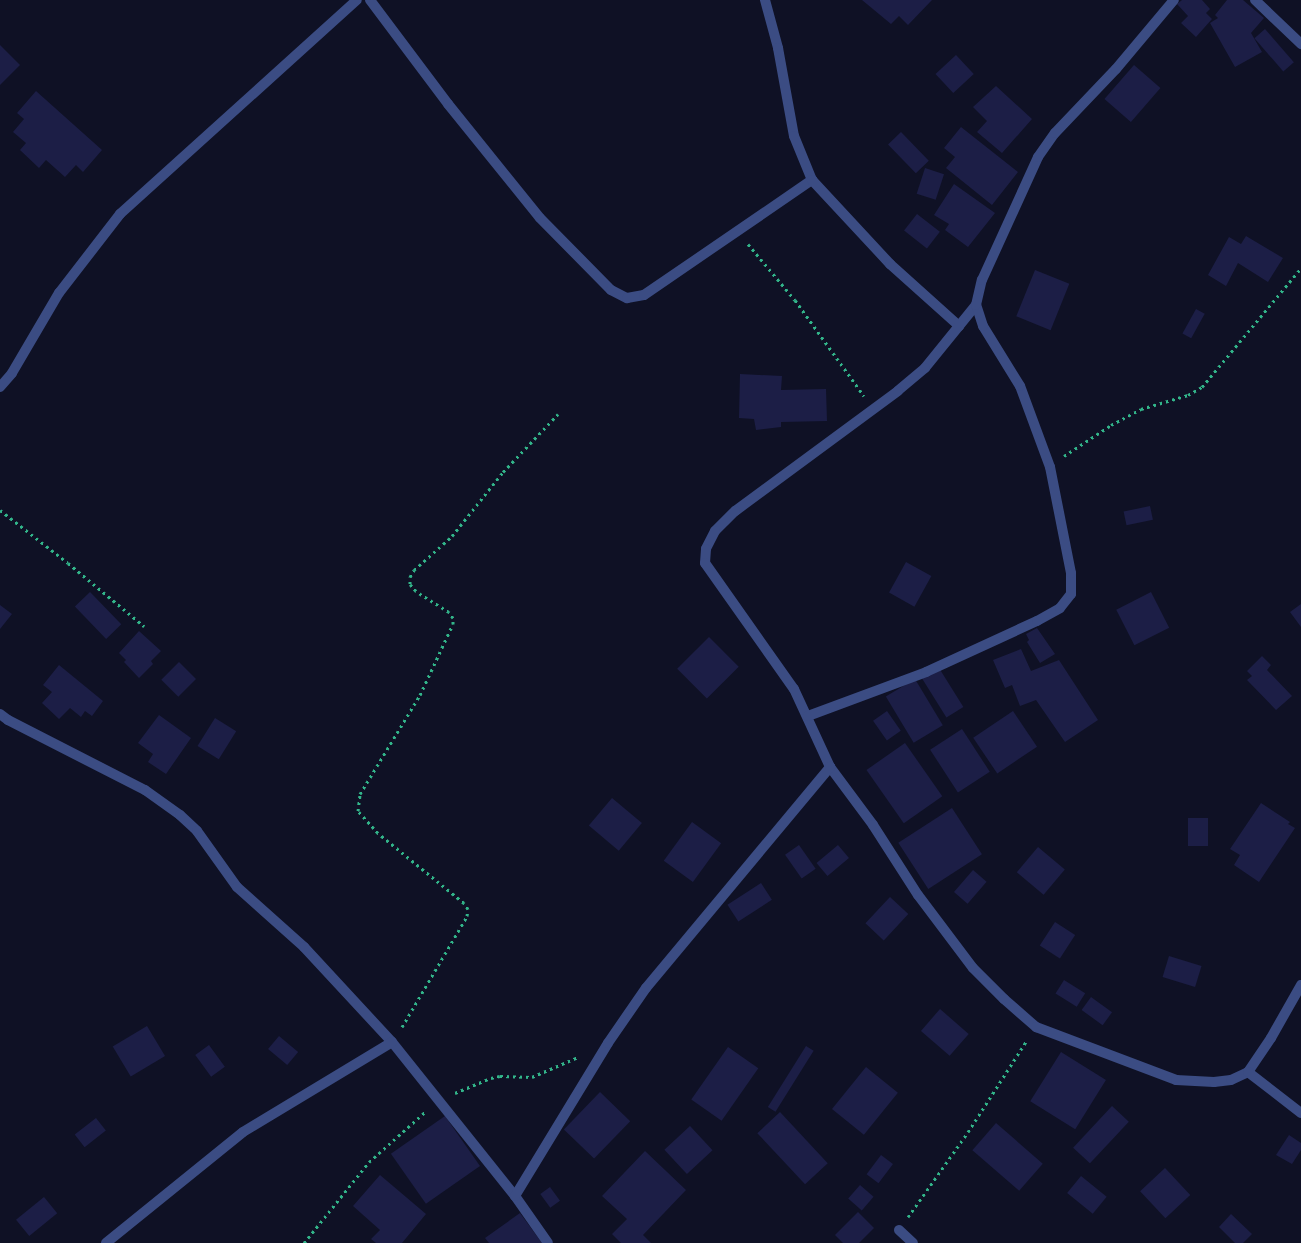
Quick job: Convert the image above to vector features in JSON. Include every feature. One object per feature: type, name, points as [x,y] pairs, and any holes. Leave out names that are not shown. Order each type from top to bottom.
[{"type":"street","points":[[0,387],[12,373],[59,293],[120,214],[357,0]]},
{"type":"street","points":[[370,0],[448,104],[540,218],[611,290],[628,298],[644,294],[812,180]]},
{"type":"street","points":[[765,0],[778,48],[794,136],[812,180],[890,264],[959,326]]},
{"type":"street","points":[[1174,0],[1116,69],[1055,133],[1038,157],[982,280],[976,305],[925,368],[735,511],[715,531],[706,549],[705,563],[769,652],[808,716],[830,767],[873,825],[918,895],[973,968],[1036,1027],[1176,1080],[1214,1082],[1231,1080],[1248,1072],[1271,1038],[1301,985]]},
{"type":"street","points":[[1255,0],[1301,44]]},
{"type":"street","points":[[808,716],[926,672],[1037,621],[1060,608],[1071,594],[1071,573],[1050,467],[1020,386],[983,326],[976,305]]},
{"type":"street","points":[[0,714],[8,720],[145,790],[180,815],[197,831],[237,887],[304,947],[392,1042],[515,1196],[548,1243]]},
{"type":"street","points":[[515,1196],[608,1043],[646,988],[830,767]]},
{"type":"street","points":[[106,1243],[242,1132],[392,1042]]},
{"type":"street","points":[[1248,1072],[1301,1113]]},
{"type":"street","points":[[899,1230],[913,1243]]},
{"type":"path","points":[[736,230],[795,300],[874,408]]},
{"type":"path","points":[[1050,467],[1111,425],[1141,409],[1188,395],[1202,387],[1301,268]]},
{"type":"path","points":[[392,1042],[467,916],[468,909],[464,903],[378,833],[358,811],[360,794],[420,695],[453,624],[453,618],[448,612],[416,591],[410,584],[410,577],[414,570],[452,536],[504,472],[558,414]]},
{"type":"path","points":[[0,510],[144,626]]},
{"type":"path","points":[[899,1230],[968,1132],[1036,1027]]},
{"type":"path","points":[[304,1243],[369,1162],[438,1101],[491,1078],[500,1076],[532,1077],[608,1043]]},
{"type":"building","points":[[862,0],[932,0],[908,25],[899,16],[891,24]]},
{"type":"building","points":[[1182,0],[1202,0],[1210,9],[1206,13],[1212,19],[1196,37],[1181,23],[1188,16],[1177,4]]},
{"type":"building","points":[[1227,0],[1243,0],[1264,18],[1251,33],[1262,52],[1235,67],[1210,23],[1218,18],[1215,15]]},
{"type":"building","points":[[1265,29],[1294,62],[1283,71],[1254,38]]},
{"type":"building","points":[[0,45],[20,65],[0,85]]},
{"type":"building","points":[[956,55],[974,74],[953,93],[936,74]]},
{"type":"building","points":[[1134,65],[1160,88],[1131,122],[1104,99]]},
{"type":"building","points":[[996,86],[1032,119],[1002,153],[977,132],[987,121],[973,107]]},
{"type":"building","points":[[36,91],[102,150],[83,172],[76,165],[65,177],[46,160],[39,168],[20,150],[26,143],[13,132],[24,119],[17,113]]},
{"type":"building","points":[[961,127],[1018,172],[992,205],[946,168],[955,157],[944,148]]},
{"type":"building","points":[[901,132],[929,161],[916,173],[888,145]]},
{"type":"building","points":[[925,168],[944,174],[936,200],[917,194]]},
{"type":"building","points":[[954,184],[995,213],[968,247],[945,230],[949,224],[934,215]]},
{"type":"building","points":[[917,214],[940,232],[927,248],[904,231]]},
{"type":"building","points":[[1246,236],[1283,258],[1268,282],[1238,263],[1226,286],[1208,275],[1229,237],[1241,244]]},
{"type":"building","points":[[1035,270],[1069,284],[1051,330],[1016,316]]},
{"type":"building","points":[[1196,309],[1205,314],[1191,338],[1182,333]]},
{"type":"building","points":[[740,374],[782,376],[781,390],[826,389],[827,421],[781,422],[781,427],[756,430],[754,419],[739,418]]},
{"type":"building","points":[[1150,506],[1153,520],[1127,525],[1124,512]]},
{"type":"building","points":[[906,562],[931,576],[914,607],[889,593]]},
{"type":"building","points":[[90,592],[121,624],[106,639],[75,607]]},
{"type":"building","points":[[1151,592],[1169,628],[1134,645],[1116,610]]},
{"type":"building","points":[[1301,604],[1301,627],[1290,612]]},
{"type":"building","points":[[0,605],[12,614],[0,629]]},
{"type":"building","points":[[1037,628],[1055,654],[1040,663],[1027,642],[1029,640],[1026,634]]},
{"type":"building","points":[[139,631],[161,651],[151,661],[153,664],[139,678],[124,662],[126,660],[119,653]]},
{"type":"building","points":[[709,637],[739,667],[707,699],[677,669]]},
{"type":"building","points":[[1021,649],[1031,671],[1059,660],[1098,720],[1065,742],[1036,700],[1020,706],[1012,685],[1005,688],[993,660]]},
{"type":"building","points":[[1262,656],[1271,665],[1267,670],[1292,696],[1276,710],[1247,680],[1252,676],[1247,671]]},
{"type":"building","points":[[179,662],[196,679],[178,697],[161,680]]},
{"type":"building","points":[[59,665],[103,701],[92,716],[85,711],[81,717],[70,708],[59,719],[42,703],[52,692],[43,685]]},
{"type":"building","points":[[939,668],[963,707],[946,718],[922,679]]},
{"type":"building","points":[[915,679],[943,725],[914,743],[886,697]]},
{"type":"building","points":[[887,711],[901,731],[887,740],[873,721]]},
{"type":"building","points":[[1013,711],[1037,747],[997,773],[973,738]]},
{"type":"building","points":[[159,715],[191,738],[166,774],[148,762],[153,754],[138,743]]},
{"type":"building","points":[[215,718],[236,731],[219,759],[198,746]]},
{"type":"building","points":[[962,729],[990,772],[958,792],[930,750]]},
{"type":"building","points":[[905,743],[942,796],[904,823],[866,770]]},
{"type":"building","points":[[612,798],[642,823],[619,851],[589,826]]},
{"type":"building","points":[[1261,803],[1290,822],[1288,824],[1295,828],[1259,882],[1234,865],[1240,855],[1230,849]]},
{"type":"building","points":[[952,808],[982,854],[928,889],[898,843]]},
{"type":"building","points":[[1188,818],[1208,818],[1208,846],[1188,846]]},
{"type":"building","points":[[692,822],[721,843],[693,882],[664,861]]},
{"type":"building","points":[[799,845],[816,869],[802,879],[785,855]]},
{"type":"building","points":[[838,845],[849,858],[827,876],[817,863]]},
{"type":"building","points":[[1038,847],[1065,869],[1044,895],[1017,872]]},
{"type":"building","points":[[973,870],[987,882],[968,904],[954,892]]},
{"type":"building","points":[[761,883],[772,900],[738,922],[727,905]]},
{"type":"building","points":[[890,897],[908,914],[884,940],[865,923]]},
{"type":"building","points":[[1055,922],[1075,935],[1060,959],[1040,945]]},
{"type":"building","points":[[1169,956],[1202,966],[1195,987],[1163,977]]},
{"type":"building","points":[[1064,980],[1085,993],[1077,1007],[1056,994]]},
{"type":"building","points":[[1091,997],[1112,1012],[1103,1025],[1082,1010]]},
{"type":"building","points":[[940,1009],[969,1034],[950,1056],[921,1031]]},
{"type":"building","points":[[147,1026],[165,1056],[131,1077],[113,1047]]},
{"type":"building","points":[[279,1036],[298,1052],[287,1065],[268,1049]]},
{"type":"building","points":[[209,1045],[225,1067],[211,1077],[195,1055]]},
{"type":"building","points":[[806,1046],[814,1051],[775,1112],[768,1107]]},
{"type":"building","points":[[728,1047],[758,1068],[722,1121],[691,1099]]},
{"type":"building","points":[[1061,1052],[1106,1080],[1075,1129],[1030,1101]]},
{"type":"building","points":[[866,1067],[898,1093],[864,1135],[832,1109]]},
{"type":"building","points":[[600,1092],[630,1121],[594,1159],[564,1129]]},
{"type":"building","points":[[1112,1106],[1129,1122],[1090,1163],[1073,1148]]},
{"type":"building","points":[[780,1112],[828,1163],[805,1184],[757,1133]]},
{"type":"building","points":[[445,1116],[480,1166],[426,1204],[391,1154]]},
{"type":"building","points":[[96,1118],[106,1131],[85,1147],[75,1135]]},
{"type":"building","points":[[996,1123],[1043,1164],[1019,1191],[972,1150]]},
{"type":"building","points":[[690,1126],[713,1150],[687,1174],[664,1150]]},
{"type":"building","points":[[1289,1135],[1301,1143],[1301,1150],[1292,1164],[1276,1155]]},
{"type":"building","points":[[645,1151],[686,1190],[643,1235],[651,1243],[621,1243],[612,1234],[627,1219],[602,1196]]},
{"type":"building","points":[[881,1155],[893,1164],[879,1183],[867,1174]]},
{"type":"building","points":[[1165,1168],[1190,1195],[1165,1218],[1140,1191]]},
{"type":"building","points":[[380,1175],[426,1214],[402,1243],[376,1243],[371,1239],[380,1230],[353,1206]]},
{"type":"building","points":[[1081,1176],[1107,1197],[1093,1214],[1067,1193]]},
{"type":"building","points":[[860,1185],[874,1197],[862,1210],[848,1199]]},
{"type":"building","points":[[550,1187],[560,1201],[550,1208],[540,1194]]},
{"type":"building","points":[[44,1197],[57,1213],[29,1236],[16,1220]]},
{"type":"building","points":[[858,1212],[874,1228],[859,1243],[843,1243],[835,1235]]},
{"type":"building","points":[[520,1213],[542,1243],[489,1243],[485,1238]]},
{"type":"building","points":[[1231,1214],[1252,1234],[1243,1243],[1235,1243],[1219,1227]]}]
